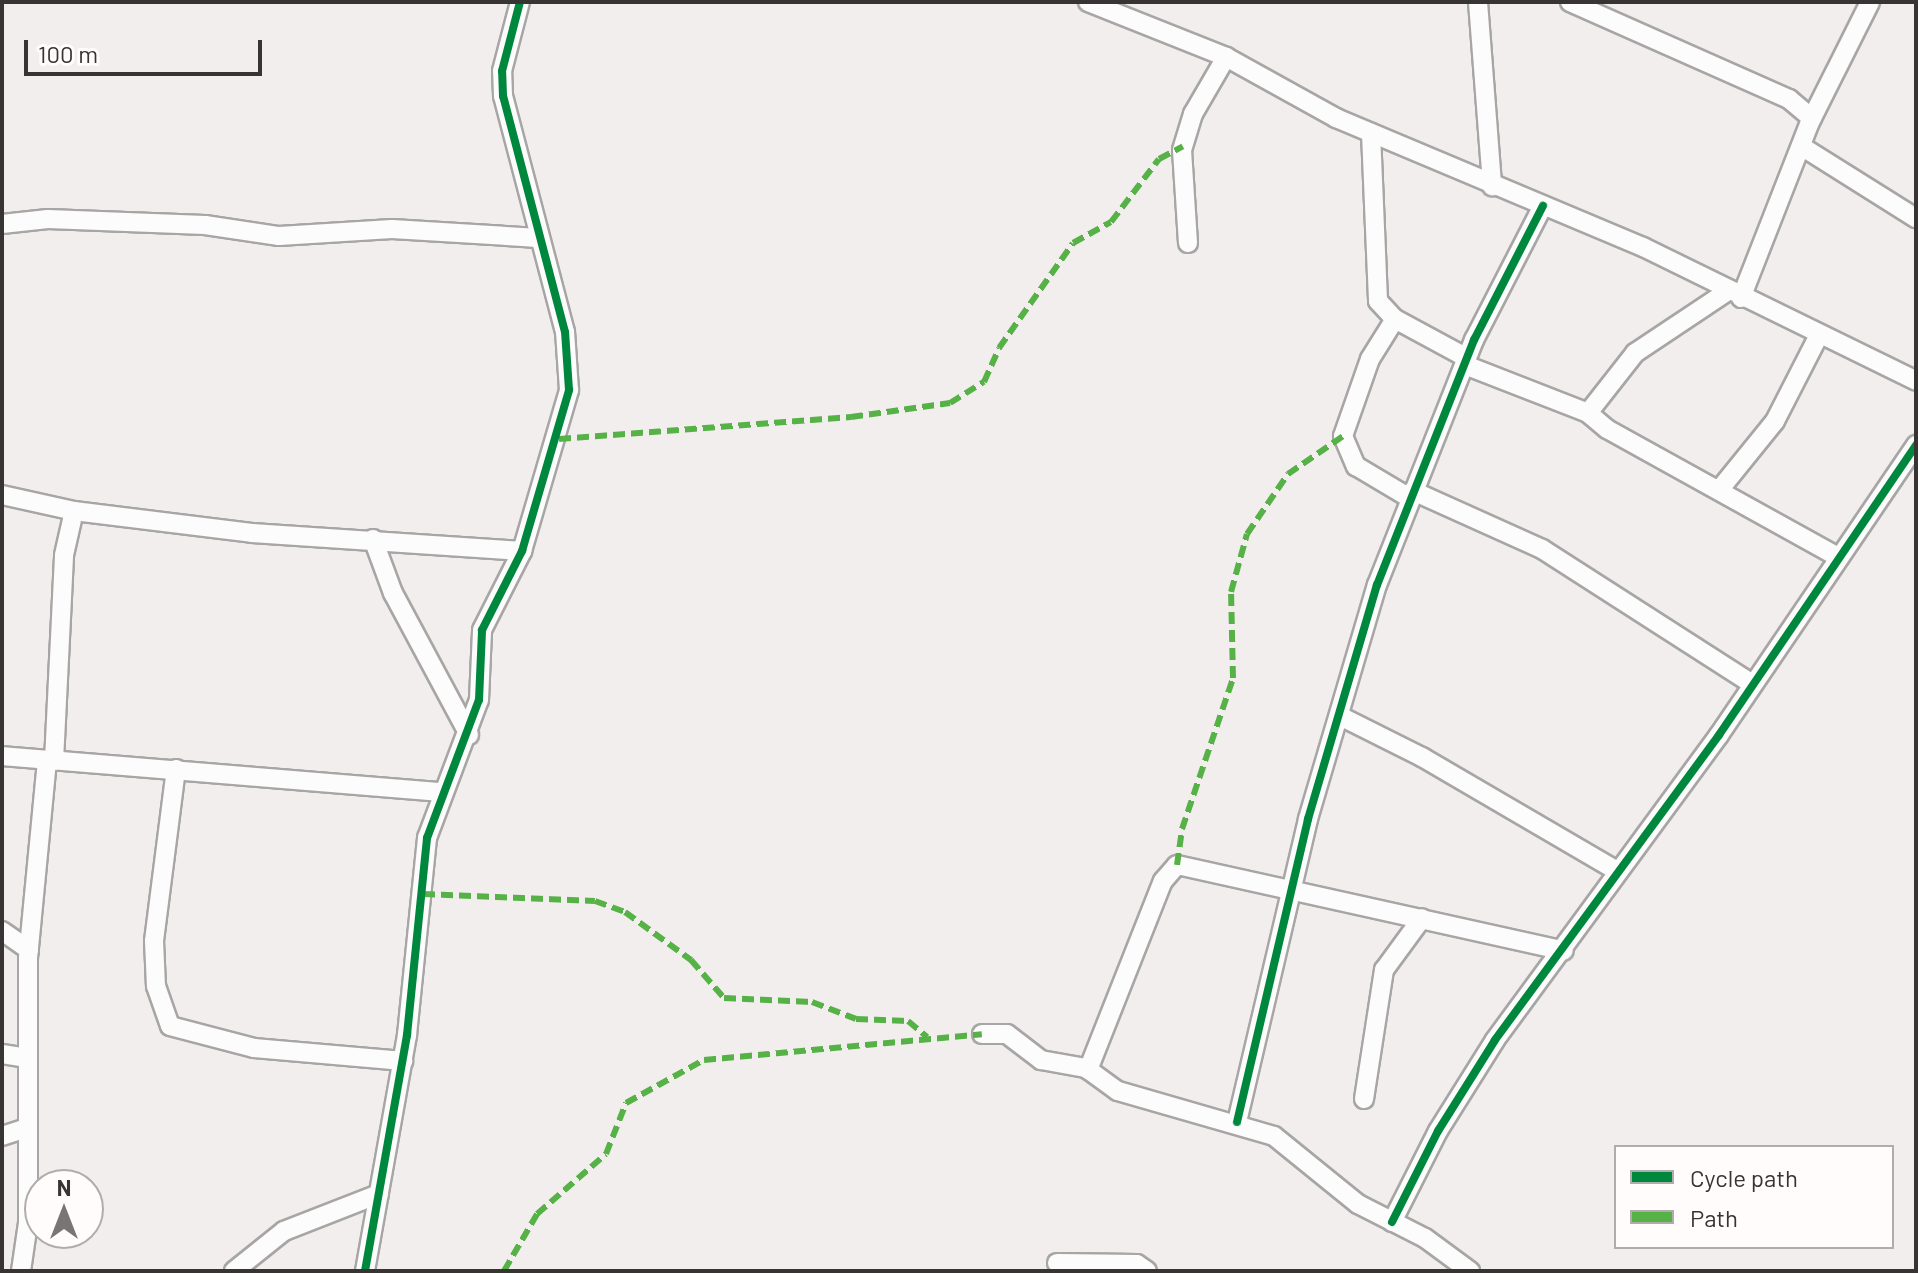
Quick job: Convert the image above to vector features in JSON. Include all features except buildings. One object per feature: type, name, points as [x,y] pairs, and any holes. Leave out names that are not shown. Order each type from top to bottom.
[{"type":"street","points":[[365,1271],[403,1061],[427,838],[439,792],[469,735],[479,700],[482,630],[522,551],[569,390],[565,332],[503,96],[502,71],[520,2]]},
{"type":"street","points":[[1088,2],[1226,57],[1299,102],[1543,206],[1916,381]]},
{"type":"street","points":[[1478,2],[1492,186]]},
{"type":"street","points":[[1570,2],[1789,99],[1812,118]]},
{"type":"street","points":[[1588,413],[1635,353],[1734,295],[1812,118],[1870,2]]},
{"type":"street","points":[[1188,243],[1182,150],[1198,103],[1226,57]]},
{"type":"street","points":[[1371,133],[1378,301],[1395,319],[1466,362],[1588,413],[1607,429],[1838,557]]},
{"type":"street","points":[[1801,146],[1916,218]]},
{"type":"street","points":[[1237,1122],[1289,893],[1340,716],[1411,494],[1466,362],[1543,206]]},
{"type":"street","points":[[2,224],[48,219],[205,225],[279,236],[392,229],[538,238]]},
{"type":"street","points":[[1395,319],[1370,359],[1343,436],[1356,466],[1411,494],[1542,549],[1752,684]]},
{"type":"street","points":[[1720,489],[1775,421],[1819,335]]},
{"type":"street","points":[[1392,1222],[1458,1096],[1564,951],[1615,870],[1752,684],[1916,445]]},
{"type":"street","points":[[2,495],[74,511],[522,551]]},
{"type":"street","points":[[21,1271],[28,1223],[26,1058],[29,950],[50,761],[64,555],[74,511]]},
{"type":"street","points":[[373,539],[393,593],[469,735]]},
{"type":"street","points":[[1340,716],[1422,757],[1615,870]]},
{"type":"street","points":[[2,756],[439,792]]},
{"type":"street","points":[[176,769],[154,941],[156,986],[170,1026],[254,1048],[403,1061]]},
{"type":"street","points":[[1088,1070],[1169,871],[1195,866],[1289,893],[1422,918],[1564,951]]},
{"type":"street","points":[[1364,1099],[1384,970],[1422,918]]},
{"type":"street","points":[[2,931],[29,950]]},
{"type":"street","points":[[982,1034],[1007,1034],[1041,1060],[1088,1070],[1118,1091],[1237,1122],[1274,1136],[1358,1204],[1470,1271]]},
{"type":"street","points":[[2,1054],[26,1058]]},
{"type":"street","points":[[2,1136],[26,1128]]},
{"type":"street","points":[[234,1271],[284,1231],[379,1194]]},
{"type":"street","points":[[1057,1263],[1122,1263],[1147,1271]]},
{"type":"marked path","points":[[559,439],[851,417],[950,403],[984,382],[999,348],[1073,243],[1111,222],[1159,159],[1183,146]]},
{"type":"marked path","points":[[1177,865],[1182,829],[1233,678],[1231,592],[1247,534],[1288,474],[1343,436]]},
{"type":"marked path","points":[[423,894],[595,901],[625,912],[691,960],[724,998],[812,1002],[856,1019],[908,1021],[927,1037]]},
{"type":"marked path","points":[[504,1271],[537,1214],[606,1154],[626,1103],[704,1060],[982,1034]]},
{"type":"cycle path","points":[[365,1271],[407,1035],[427,838],[479,700],[482,630],[522,551],[569,390],[565,332],[503,96],[502,71],[520,2]]},
{"type":"cycle path","points":[[1237,1122],[1308,819],[1377,585],[1474,340],[1543,206]]},
{"type":"cycle path","points":[[1392,1222],[1438,1131],[1495,1040],[1719,735],[1916,445]]}]
